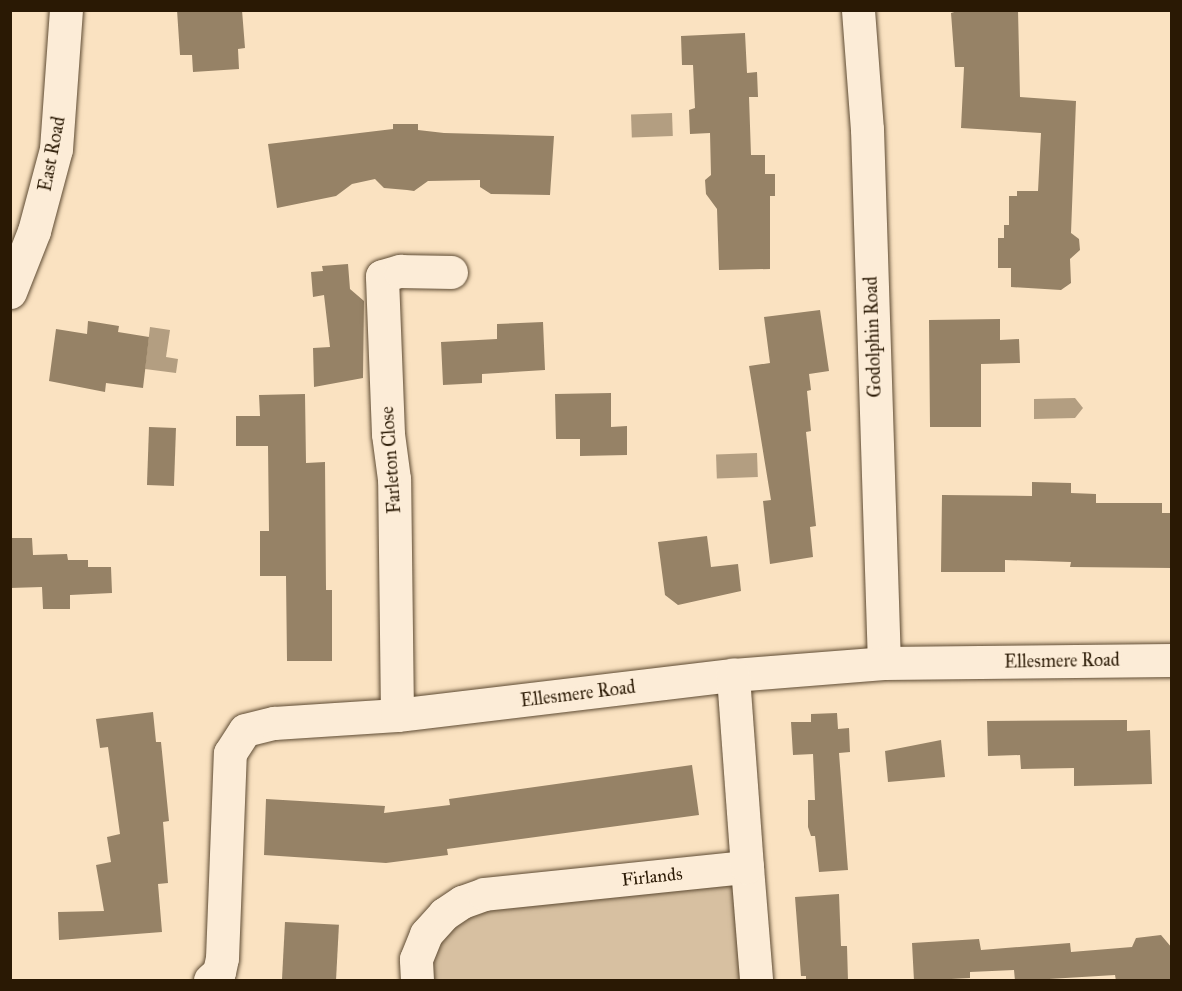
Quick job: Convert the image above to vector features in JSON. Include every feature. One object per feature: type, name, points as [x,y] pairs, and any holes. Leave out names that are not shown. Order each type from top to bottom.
[{"type":"street","name":"East Road","points":[[10,292],[34,231],[56,148],[66,10]]},
{"type":"street","name":"Godolphin Road","points":[[858,10],[867,129],[884,663]]},
{"type":"street","name":"Farleton Close","points":[[397,715],[394,479],[388,434],[382,276],[400,271],[451,272]]},
{"type":"street","name":"Ellesmere Road","points":[[210,981],[219,972],[222,958],[230,753],[235,740],[245,730],[274,723],[397,715],[734,675],[884,663],[1172,660]]},
{"type":"street","points":[[734,675],[756,981]]},
{"type":"street","name":"Firlands","points":[[417,981],[416,959],[426,934],[444,914],[473,898],[747,867]]},
{"type":"shaded area","points":[[672,113],[673,136],[632,137],[631,114]]},
{"type":"shaded area","points":[[150,327],[170,330],[166,357],[178,359],[176,373],[145,369]]},
{"type":"shaded area","points":[[1075,398],[1083,408],[1075,418],[1034,419],[1034,399]]},
{"type":"shaded area","points":[[757,453],[758,477],[717,478],[716,454]]},
{"type":"shaded area","points":[[747,867],[756,980],[417,980],[444,914]]},
{"type":"building","points":[[177,10],[242,10],[245,48],[238,49],[239,69],[193,72],[192,55],[180,55]]},
{"type":"building","points":[[961,10],[1018,10],[1020,97],[1076,101],[1071,233],[1079,239],[1080,250],[1070,259],[1071,283],[1061,290],[1011,287],[1011,268],[998,268],[998,238],[1004,238],[1004,225],[1009,225],[1009,196],[1017,196],[1017,191],[1038,191],[1041,133],[961,128],[964,67],[955,67],[951,13]]},
{"type":"building","points":[[745,33],[747,73],[757,72],[758,97],[749,97],[751,155],[765,155],[765,174],[775,174],[775,196],[770,196],[770,269],[719,270],[717,209],[706,194],[705,180],[711,175],[710,133],[690,134],[689,110],[695,108],[693,65],[682,65],[681,36]]},
{"type":"building","points":[[393,124],[418,124],[418,130],[444,133],[554,136],[550,195],[491,194],[480,187],[480,180],[428,181],[414,191],[384,188],[375,179],[352,184],[336,196],[277,208],[268,144],[393,129]]},
{"type":"building","points":[[348,264],[350,289],[364,301],[363,378],[314,387],[313,348],[330,347],[324,295],[313,297],[311,272],[323,271],[322,266]]},
{"type":"building","points":[[820,310],[829,371],[809,374],[811,390],[807,391],[811,431],[806,432],[816,526],[810,527],[813,557],[770,564],[763,501],[771,500],[749,366],[770,363],[764,317]]},
{"type":"building","points":[[1000,319],[1000,340],[1019,339],[1020,363],[981,364],[981,427],[930,427],[929,320]]},
{"type":"building","points":[[88,321],[119,326],[118,332],[149,337],[143,388],[106,383],[105,392],[49,381],[56,329],[87,334]]},
{"type":"building","points":[[543,322],[545,370],[482,374],[482,383],[443,385],[441,342],[497,339],[497,324]]},
{"type":"building","points":[[611,393],[611,427],[627,426],[627,455],[580,456],[580,439],[556,439],[555,394]]},
{"type":"building","points":[[305,394],[306,463],[325,462],[326,590],[332,590],[332,661],[287,661],[286,576],[260,576],[260,531],[269,531],[268,446],[236,446],[236,416],[260,416],[259,395]]},
{"type":"building","points":[[149,427],[176,428],[174,486],[147,485]]},
{"type":"building","points":[[1032,482],[1071,483],[1071,493],[1096,494],[1096,503],[1162,503],[1162,513],[1172,513],[1172,568],[1070,567],[1071,562],[1005,560],[1005,572],[941,572],[942,495],[1032,496]]},
{"type":"building","points":[[707,536],[711,567],[738,564],[741,591],[678,605],[665,595],[658,542]]},
{"type":"building","points":[[10,538],[32,538],[33,555],[67,554],[68,560],[88,560],[88,567],[111,567],[112,593],[70,595],[70,609],[43,609],[42,587],[10,588]]},
{"type":"building","points":[[153,712],[156,742],[161,742],[169,821],[163,822],[168,883],[158,884],[162,932],[59,940],[58,912],[104,911],[96,865],[111,862],[107,837],[120,834],[108,747],[100,748],[96,719]]},
{"type":"building","points":[[837,713],[838,729],[849,728],[850,752],[839,753],[848,870],[819,872],[815,836],[811,836],[808,827],[808,800],[815,800],[813,754],[793,755],[791,722],[811,722],[811,714]]},
{"type":"building","points":[[1127,720],[1127,731],[1150,730],[1152,784],[1074,786],[1074,768],[1021,769],[1020,755],[988,756],[987,721]]},
{"type":"building","points":[[941,740],[945,777],[888,782],[885,751]]},
{"type":"building","points":[[692,765],[699,815],[447,849],[448,855],[386,863],[264,855],[266,799],[385,806],[384,813],[450,805],[449,799]]},
{"type":"building","points":[[839,894],[841,946],[847,946],[848,981],[806,981],[806,976],[801,976],[795,897]]},
{"type":"building","points":[[285,922],[339,925],[336,980],[282,980]]},
{"type":"building","points":[[1161,935],[1172,948],[1172,981],[1116,981],[1115,975],[1015,981],[1014,970],[970,972],[970,978],[914,981],[912,943],[979,939],[981,950],[1070,943],[1071,952],[1132,947],[1136,938]]}]
